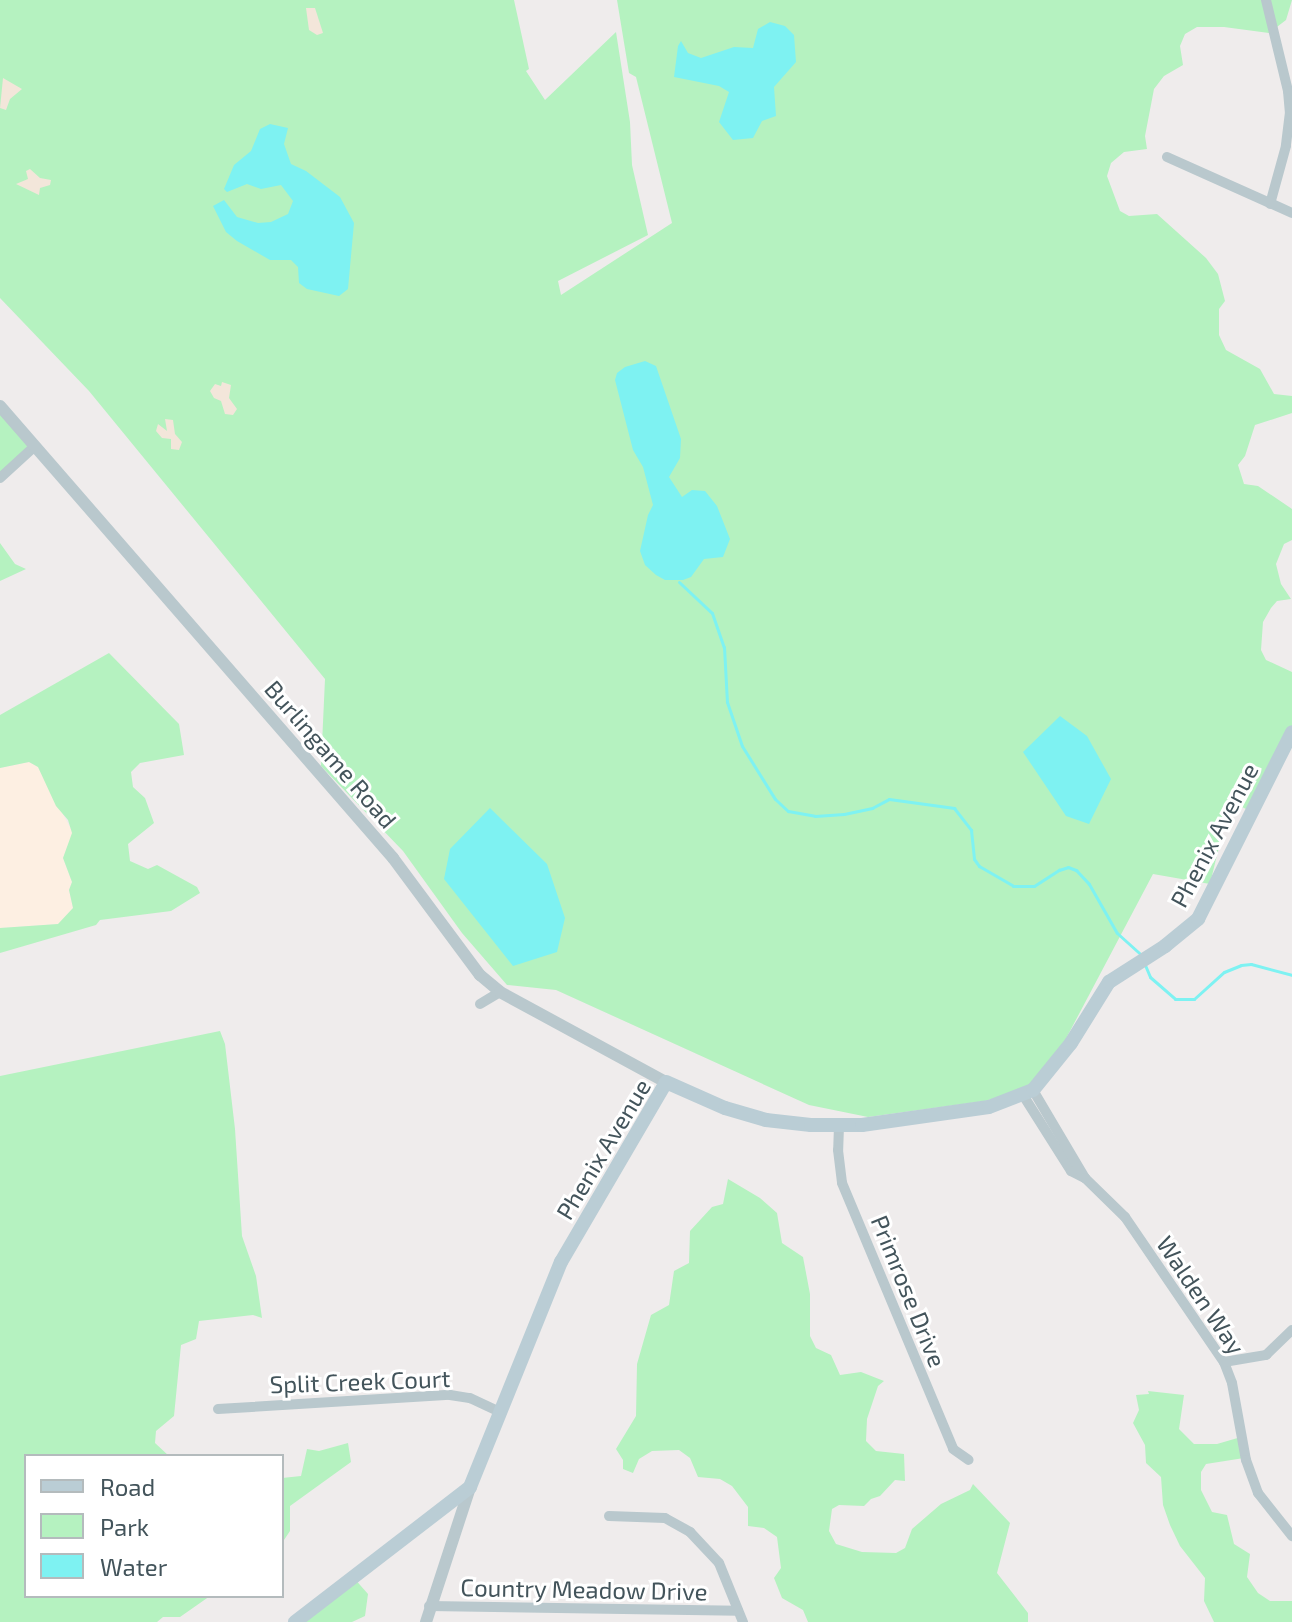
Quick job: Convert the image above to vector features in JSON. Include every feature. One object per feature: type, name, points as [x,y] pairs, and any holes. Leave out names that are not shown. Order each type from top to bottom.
[{"type":"main road","name":"Phenix Avenue","points":[[470,1487],[561,1262],[666,1082],[725,1108],[766,1120],[839,1126],[989,1107],[1028,1092],[1068,1047],[1105,987],[1198,919],[1292,732]]},
{"type":"main road","points":[[295,1622],[470,1487]]},
{"type":"street","points":[[1266,0],[1290,112],[1286,146],[1270,204]]},
{"type":"street","points":[[1167,157],[1292,213]]},
{"type":"street","name":"Burlingame Road","points":[[0,406],[374,835],[445,923],[480,975],[500,992],[666,1082]]},
{"type":"street","points":[[0,478],[35,446]]},
{"type":"street","points":[[480,1004],[500,992]]},
{"type":"street","name":"Walden Way","points":[[1028,1092],[1085,1178],[1125,1217],[1224,1362],[1232,1383],[1246,1460],[1258,1493],[1292,1536]]},
{"type":"street","name":"Primrose Drive","points":[[839,1126],[842,1183],[953,1449],[969,1460]]},
{"type":"street","points":[[1224,1362],[1266,1355],[1292,1330]]},
{"type":"street","name":"Split Creek Court","points":[[218,1409],[450,1395],[470,1398],[500,1412]]},
{"type":"street","points":[[426,1622],[470,1487]]},
{"type":"street","points":[[609,1516],[665,1518],[690,1532],[719,1563],[741,1617]]},
{"type":"street","name":"Country Meadow Drive","points":[[429,1606],[741,1617]]},
{"type":"shaded area","points":[[29,762],[38,767],[73,833],[63,858],[72,882],[69,890],[73,908],[59,924],[0,928],[0,768]]},
{"type":"green space","points":[[0,0],[514,0],[529,69],[526,71],[545,100],[616,32],[630,122],[632,165],[648,235],[558,281],[561,295],[672,223],[636,77],[629,73],[617,0],[1292,0],[1286,20],[1269,33],[1197,27],[1185,34],[1180,46],[1183,65],[1164,76],[1154,89],[1145,136],[1147,149],[1124,152],[1111,163],[1107,176],[1120,211],[1129,216],[1157,214],[1206,258],[1218,274],[1225,301],[1219,309],[1219,335],[1226,350],[1260,369],[1274,394],[1292,396],[1292,413],[1255,425],[1245,456],[1238,465],[1244,484],[1258,486],[1292,509],[1292,540],[1284,544],[1276,564],[1281,584],[1291,599],[1277,601],[1271,608],[1263,622],[1261,650],[1266,660],[1292,672],[1292,731],[1252,812],[1230,801],[1210,884],[1153,874],[1042,1084],[985,1101],[868,1117],[809,1105],[556,990],[507,985],[462,933],[403,851],[321,766],[325,679],[89,391],[0,298]]},
{"type":"green space","points":[[0,405],[35,445],[0,477]]},
{"type":"green space","points":[[0,543],[15,564],[26,569],[0,581]]},
{"type":"green space","points":[[109,653],[179,724],[184,755],[140,763],[131,772],[133,787],[145,798],[154,823],[128,844],[130,861],[148,869],[157,865],[197,887],[200,893],[171,911],[100,920],[96,925],[0,953],[0,928],[58,924],[73,908],[69,890],[72,882],[63,858],[72,833],[68,820],[56,806],[38,767],[29,762],[0,768],[0,715]]},
{"type":"green space","points":[[220,1031],[225,1044],[235,1129],[242,1236],[256,1276],[262,1318],[253,1315],[199,1321],[196,1339],[181,1345],[174,1416],[156,1431],[155,1443],[167,1454],[24,1454],[24,1598],[207,1598],[180,1617],[163,1617],[157,1622],[0,1622],[0,1076]]},
{"type":"green space","points":[[728,1179],[760,1198],[777,1213],[782,1243],[803,1257],[810,1294],[810,1336],[816,1348],[831,1355],[840,1375],[861,1372],[884,1381],[878,1386],[867,1419],[866,1441],[876,1451],[904,1454],[905,1481],[895,1480],[880,1496],[864,1506],[839,1505],[832,1509],[829,1531],[836,1544],[862,1552],[896,1553],[905,1548],[912,1529],[941,1504],[970,1490],[973,1484],[1010,1523],[997,1573],[1028,1613],[1028,1622],[808,1622],[803,1610],[782,1598],[774,1578],[781,1568],[777,1537],[764,1528],[748,1526],[748,1507],[732,1486],[720,1479],[698,1477],[690,1458],[679,1450],[652,1451],[639,1459],[633,1473],[623,1469],[623,1460],[616,1449],[636,1416],[637,1364],[651,1315],[669,1305],[674,1271],[689,1263],[690,1231],[712,1207],[723,1204]]},
{"type":"green space","points":[[1148,1391],[1184,1395],[1179,1429],[1194,1444],[1217,1444],[1241,1437],[1244,1458],[1206,1464],[1201,1472],[1201,1490],[1212,1512],[1227,1515],[1234,1544],[1250,1554],[1247,1577],[1258,1593],[1270,1601],[1292,1601],[1292,1622],[1214,1622],[1204,1601],[1205,1578],[1180,1546],[1170,1525],[1163,1505],[1161,1477],[1146,1463],[1145,1445],[1133,1423],[1139,1410],[1136,1395],[1149,1394]]},
{"type":"green space","points":[[348,1443],[351,1462],[290,1506],[290,1531],[284,1540],[284,1478],[301,1476],[307,1449],[319,1451]]},
{"type":"green space","points":[[353,1577],[368,1594],[365,1616],[352,1622],[294,1622]]},
{"type":"sand","points":[[306,8],[315,8],[323,33],[317,35],[309,30]]},
{"type":"sand","points":[[3,78],[22,89],[10,99],[6,110],[0,108]]},
{"type":"sand","points":[[30,169],[40,178],[51,180],[50,185],[40,188],[39,195],[16,184],[28,179],[26,171]]},
{"type":"sand","points":[[222,382],[231,385],[229,398],[237,409],[233,415],[225,414],[221,401],[214,398],[210,391],[215,384],[221,386]]},
{"type":"sand","points":[[165,419],[173,420],[175,434],[182,442],[179,450],[171,449],[171,439],[162,438],[156,431],[158,424],[167,431]]},
{"type":"water","points":[[770,22],[785,26],[794,35],[796,62],[774,87],[776,116],[762,121],[753,138],[733,140],[719,122],[729,92],[719,86],[674,77],[678,46],[681,41],[688,53],[701,58],[734,47],[753,48],[758,29]]},
{"type":"water","points":[[270,124],[288,128],[284,144],[291,164],[306,171],[340,197],[354,223],[348,289],[339,296],[307,289],[299,283],[298,267],[291,260],[270,260],[237,241],[226,232],[213,206],[224,200],[237,217],[258,223],[271,222],[288,214],[293,201],[281,185],[261,189],[247,184],[227,192],[224,189],[234,165],[251,151],[260,129]]},
{"type":"water","points":[[645,361],[656,366],[681,439],[680,458],[669,477],[682,497],[692,490],[705,491],[717,506],[730,539],[723,557],[704,559],[691,577],[683,580],[665,580],[656,575],[645,565],[640,551],[653,505],[643,467],[633,450],[615,380],[617,373],[625,367]]},
{"type":"water","points":[[1060,716],[1087,736],[1111,779],[1089,824],[1066,816],[1023,752]]},
{"type":"water","points":[[490,808],[547,864],[565,918],[557,952],[513,966],[444,879],[450,849]]},
{"type":"waterway","points":[[679,582],[712,613],[724,647],[727,702],[742,746],[775,799],[788,811],[815,816],[844,814],[872,808],[889,799],[954,808],[971,830],[974,859],[979,866],[1013,886],[1034,886],[1059,870],[1068,867],[1076,870],[1089,884],[1117,933],[1140,954]]},
{"type":"waterway","points":[[1145,965],[1150,977],[1175,999],[1194,999],[1224,972],[1241,965],[1251,964],[1292,975]]}]
